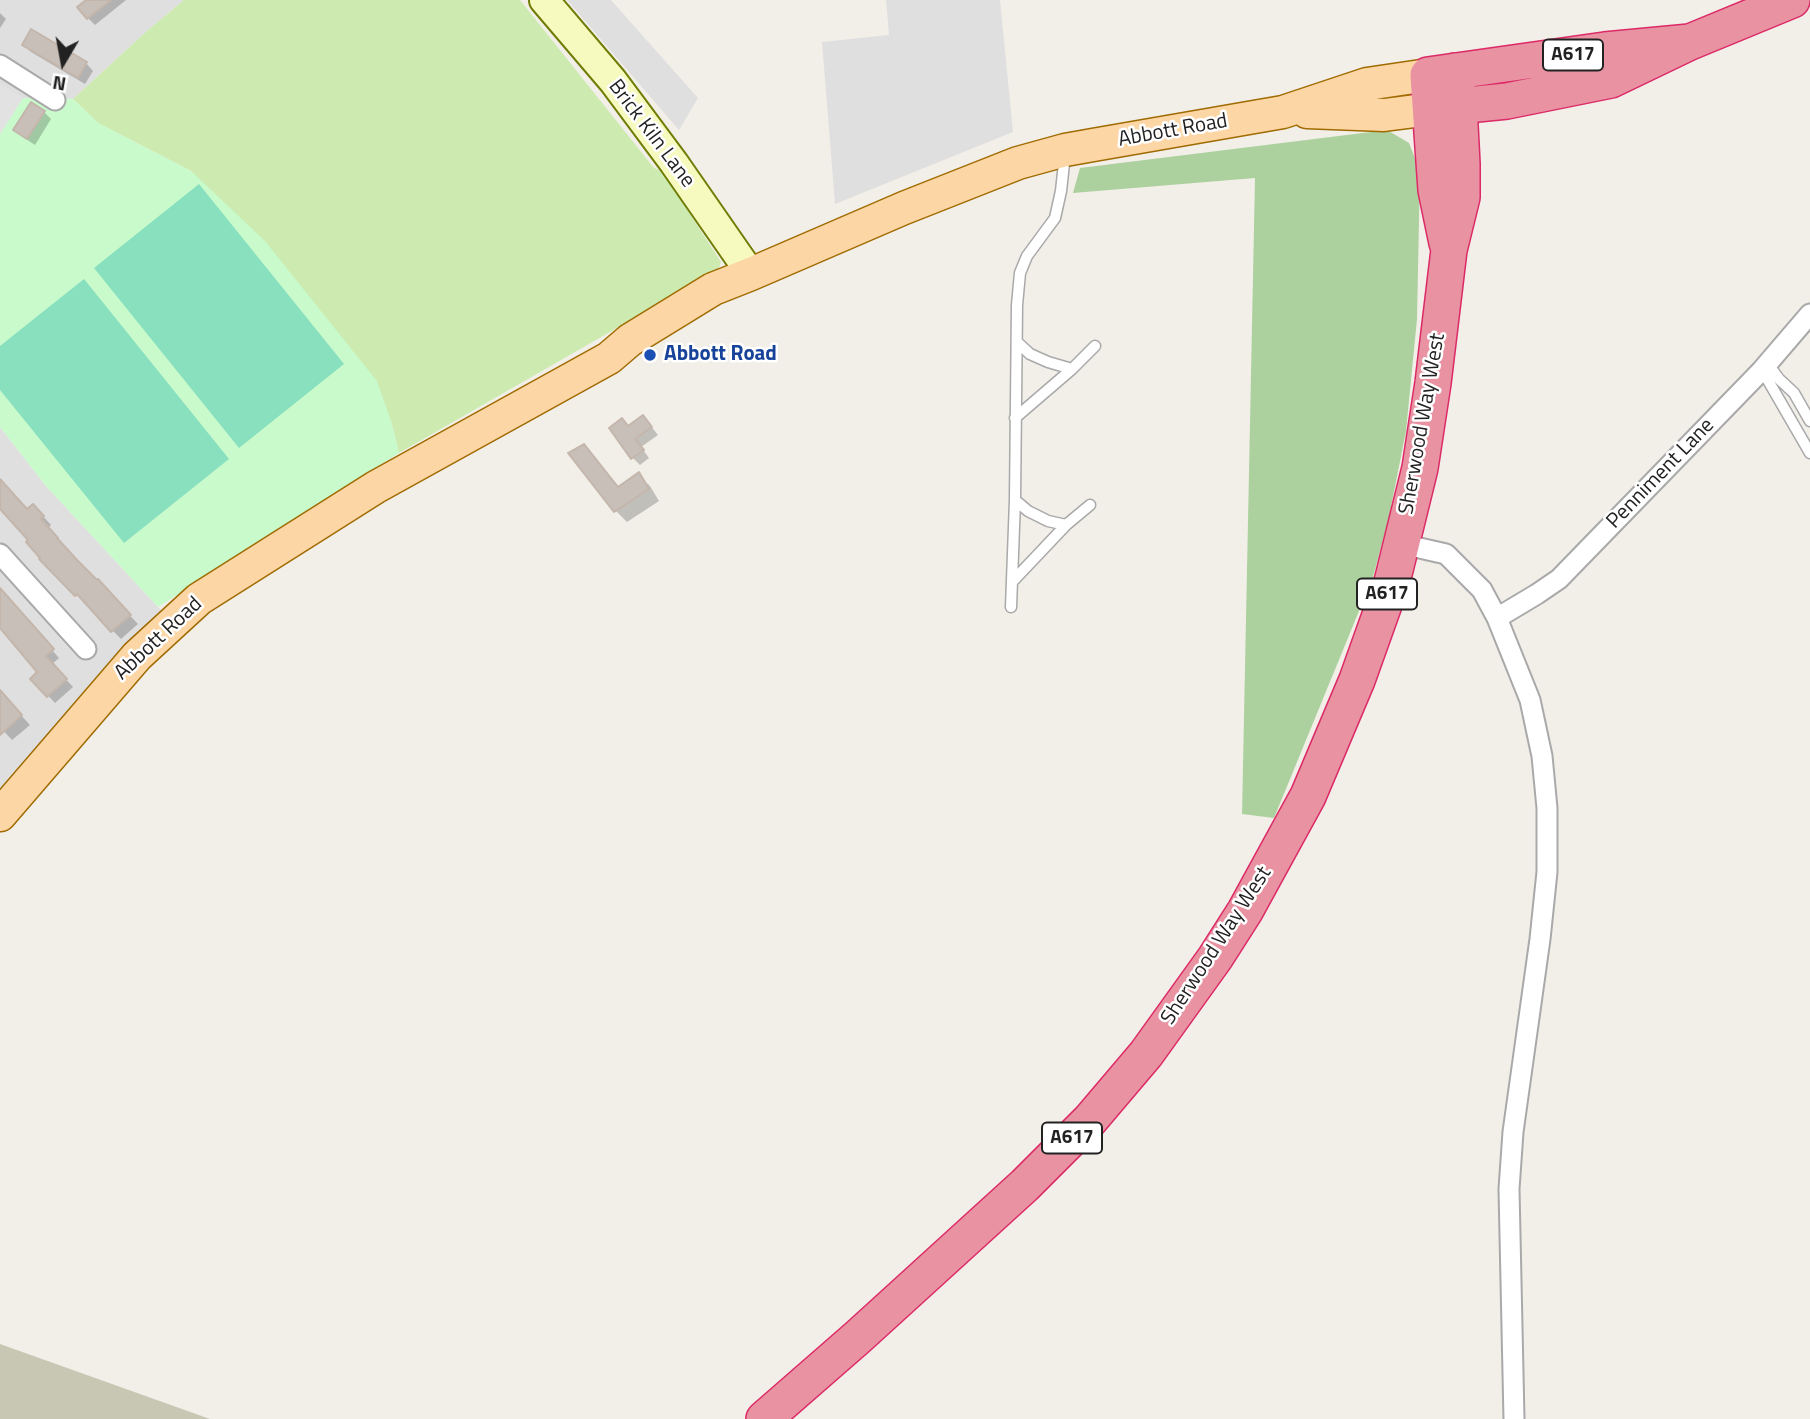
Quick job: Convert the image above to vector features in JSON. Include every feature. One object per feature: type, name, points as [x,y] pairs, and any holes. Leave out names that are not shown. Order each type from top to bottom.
[{"type":"highway","name":"Abbott Road","points":[[1443,90],[1507,101],[1611,79],[1690,42],[1792,0]]},
{"type":"highway","name":"Sherwood Way West","points":[[764,1419],[859,1337],[1025,1185],[1090,1120],[1146,1054],[1215,957],[1245,911],[1308,796],[1357,680],[1392,582],[1420,468],[1449,250],[1462,197],[1462,164],[1443,90]]},
{"type":"main road","name":"Abbott Road","points":[[0,815],[137,656],[200,599],[376,486],[609,358],[638,349],[722,303],[751,274],[917,202],[1018,163],[1065,150],[1283,112],[1367,84],[1443,90]]},
{"type":"street","name":"Brick Kiln Lane","points":[[544,0],[644,122],[751,274]]},
{"type":"street","points":[[0,65],[55,100]]},
{"type":"street","name":"Penniment Lane","points":[[1497,618],[1559,579],[1765,367],[1810,314]]},
{"type":"street","points":[[1402,544],[1446,554],[1482,590],[1497,618],[1530,700],[1542,756],[1547,808],[1547,872],[1513,1132],[1509,1189],[1514,1419]]},
{"type":"street","points":[[0,554],[86,649]]},
{"type":"lane","points":[[1011,607],[1017,305],[1020,273],[1027,256],[1055,218],[1065,150]]},
{"type":"lane","points":[[1017,342],[1030,354],[1072,369]]},
{"type":"lane","points":[[1015,418],[1095,346]]},
{"type":"lane","points":[[1765,367],[1794,393],[1810,421]]},
{"type":"lane","points":[[1765,367],[1810,453]]},
{"type":"lane","points":[[1015,500],[1028,511],[1048,521],[1066,525]]},
{"type":"lane","points":[[1012,582],[1066,525],[1090,505]]},
{"type":"shaded area","points":[[0,0],[184,0],[73,99],[23,98],[0,134]]},
{"type":"shaded area","points":[[567,0],[611,0],[698,98],[679,130]]},
{"type":"shaded area","points":[[886,0],[1000,0],[1013,132],[835,204],[822,42],[889,35]]},
{"type":"shaded area","points":[[0,83],[23,98],[0,134]]},
{"type":"shaded area","points":[[0,427],[46,486],[158,607],[180,627],[0,829]]},
{"type":"shaded area","points":[[0,1344],[210,1419],[0,1419]]},
{"type":"green space","points":[[184,0],[520,0],[654,168],[662,171],[721,262],[718,270],[399,453],[391,421],[191,171],[98,123],[73,99]]},
{"type":"green space","points":[[23,98],[73,99],[98,123],[191,171],[265,241],[377,381],[391,421],[399,453],[158,607],[46,486],[0,427],[0,134]]},
{"type":"green space","points":[[1387,130],[1409,143],[1420,171],[1417,319],[1406,431],[1389,517],[1373,577],[1274,818],[1242,814],[1255,178],[1073,193],[1080,168]]},
{"type":"green space","points":[[199,184],[344,364],[239,448],[94,268]]},
{"type":"green space","points":[[84,279],[229,459],[124,543],[0,390],[0,346]]},
{"type":"building","points":[[86,0],[111,0],[87,19],[77,7]]},
{"type":"building","points":[[31,29],[87,62],[78,78],[22,45]]},
{"type":"building","points":[[31,102],[45,111],[27,139],[13,130]]},
{"type":"building","points":[[643,415],[652,427],[635,439],[644,450],[631,459],[609,428],[622,418],[628,426]]},
{"type":"building","points":[[584,444],[618,487],[639,472],[649,489],[614,512],[568,453]]},
{"type":"building","points":[[0,479],[27,509],[33,504],[44,516],[41,519],[57,538],[131,615],[111,632],[77,594],[75,596],[39,559],[26,542],[28,540],[0,509]]},
{"type":"building","points":[[0,588],[54,649],[46,656],[67,679],[47,697],[30,679],[37,672],[0,628]]},
{"type":"building","points":[[0,690],[22,715],[0,735]]},
{"type":"place","name":"Abbott Road","points":[[650,355]]}]
